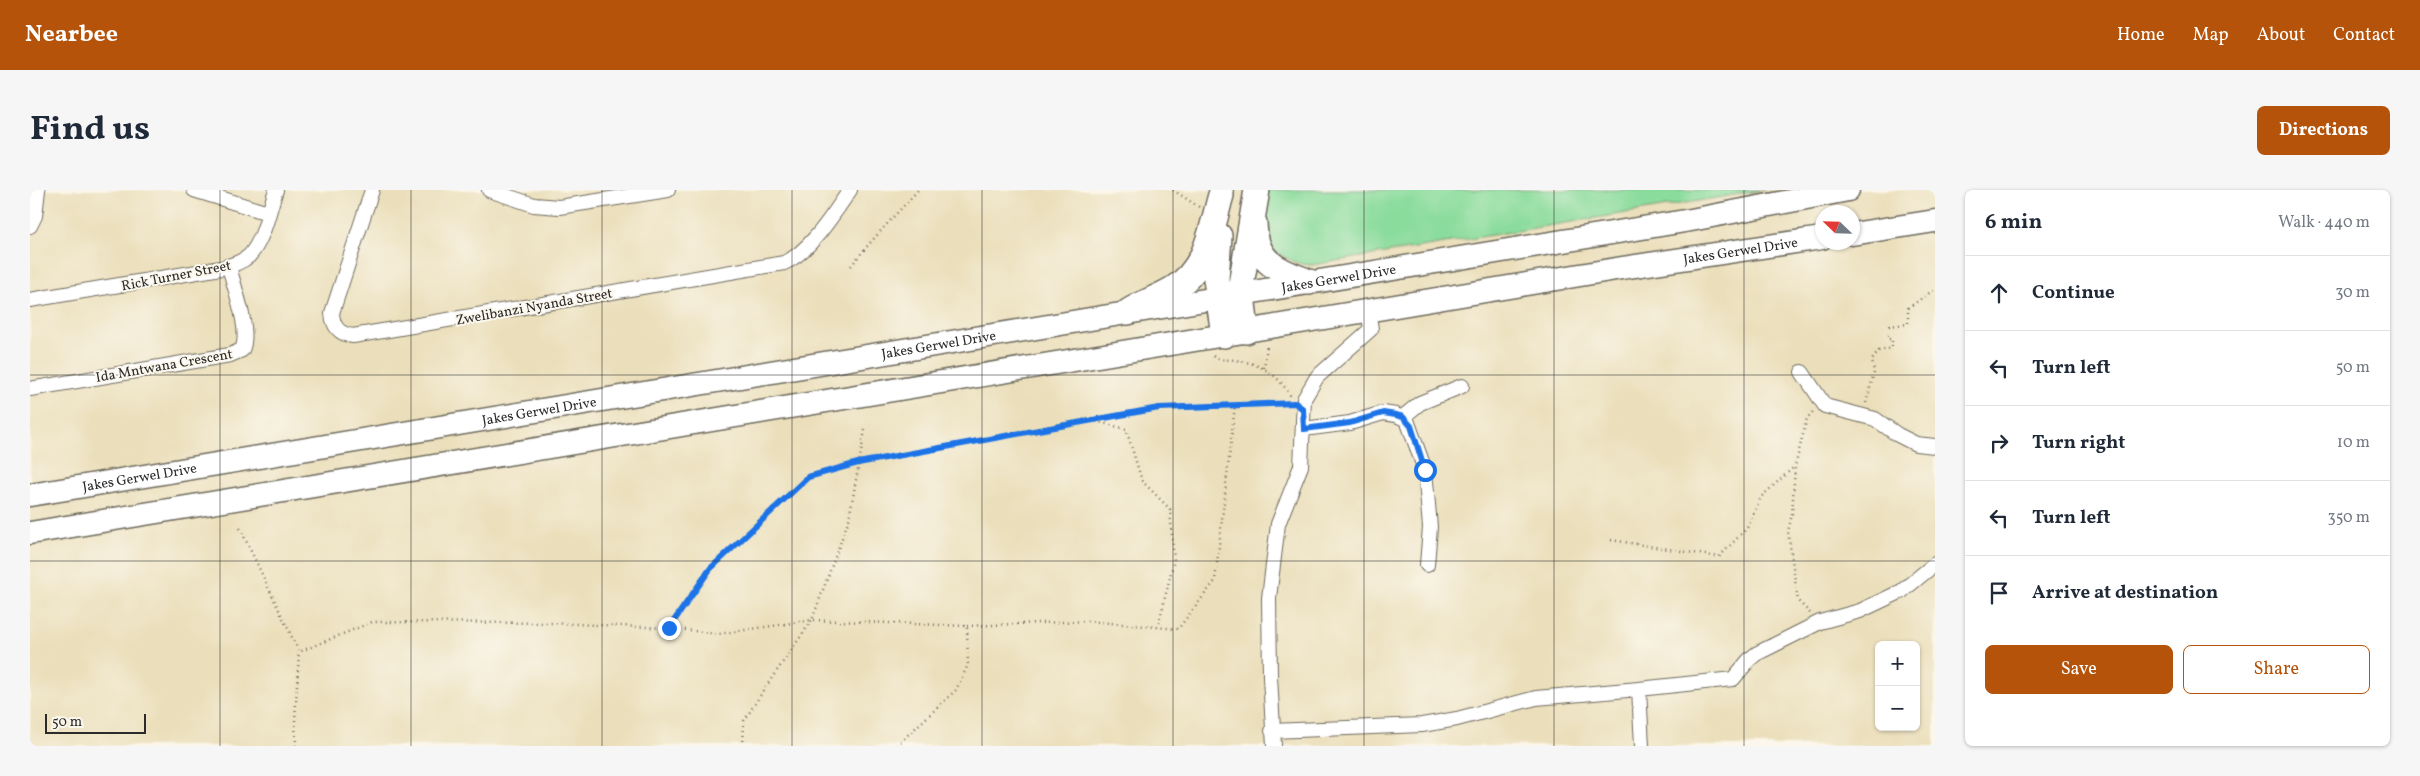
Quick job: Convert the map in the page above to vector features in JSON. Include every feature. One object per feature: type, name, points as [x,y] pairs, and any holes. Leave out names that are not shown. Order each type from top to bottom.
[{"type":"highway","points":[[1216,198],[1222,219],[1216,266],[1230,296]]},
{"type":"highway","points":[[1128,312],[1173,289],[1192,274],[1199,264],[1206,247],[1216,198]]},
{"type":"highway","points":[[1255,199],[1256,242],[1266,260],[1278,269],[1309,282]]},
{"type":"highway","points":[[1227,341],[1230,296],[1255,199]]},
{"type":"main road","name":"Jakes Gerwel Drive","points":[[30,495],[1682,221],[1848,190]]},
{"type":"main road","points":[[1860,233],[1935,221]]},
{"type":"main road","name":"Jakes Gerwel Drive","points":[[30,533],[1227,341],[1368,310],[1815,239]]},
{"type":"street","points":[[30,226],[35,216],[38,190]]},
{"type":"street","points":[[194,190],[268,213]]},
{"type":"street","name":"Rick Turner Street","points":[[30,300],[229,266],[240,262],[254,249],[276,190]]},
{"type":"street","name":"Zwelibanzi Nyanda Street","points":[[372,190],[332,313],[333,322],[337,329],[343,334],[353,336],[784,263],[798,256],[809,244],[844,191]]},
{"type":"street","points":[[489,190],[547,207],[559,207],[668,190]]},
{"type":"street","name":"Ida Mntwana Crescent","points":[[30,389],[230,355],[242,350],[245,344],[245,329],[229,266]]},
{"type":"street","points":[[1274,746],[1269,598],[1278,524],[1301,466],[1304,429],[1303,409],[1308,391],[1318,377],[1371,329],[1368,310]]},
{"type":"street","points":[[1802,372],[1822,403],[1828,407],[1863,415],[1875,420],[1916,444],[1935,446]]},
{"type":"street","points":[[1403,417],[1420,403],[1462,386]]},
{"type":"street","points":[[1304,429],[1344,424],[1383,413],[1403,417],[1411,426],[1425,470],[1430,527],[1427,565]]},
{"type":"street","points":[[1272,731],[1422,725],[1457,719],[1536,698],[1733,679],[1756,654],[1820,622],[1860,611],[1902,591],[1935,564]]},
{"type":"street","points":[[1638,689],[1642,746]]},
{"type":"path","points":[[851,266],[879,230],[895,216],[918,190]]},
{"type":"path","points":[[1173,190],[1216,198]]},
{"type":"path","points":[[1863,415],[1874,373],[1872,360],[1879,351],[1892,348],[1892,339],[1888,339],[1889,326],[1908,324],[1908,308],[1935,289]]},
{"type":"path","points":[[669,628],[710,569],[808,477],[858,463],[1159,408],[1295,403],[1286,389],[1264,368],[1251,363],[1219,360],[1227,341]]},
{"type":"path","points":[[1264,368],[1268,346]]},
{"type":"path","points":[[1820,622],[1798,601],[1788,532],[1792,514],[1795,466],[1807,418],[1822,403]]},
{"type":"path","points":[[299,652],[372,622],[550,623],[669,628],[718,634],[812,620],[967,626],[1088,621],[1178,629],[1215,581],[1235,405]]},
{"type":"path","points":[[1089,420],[1126,429],[1142,481],[1170,509],[1174,560],[1158,627]]},
{"type":"path","points":[[743,746],[744,721],[812,620],[848,519],[865,430]]},
{"type":"path","points":[[1611,540],[1719,557],[1747,528],[1761,497],[1795,466]]},
{"type":"path","points":[[240,528],[299,652],[295,720],[296,746]]},
{"type":"path","points":[[896,746],[956,690],[968,665],[967,626]]},
{"type":"green space","points":[[1266,190],[1764,190],[1312,265],[1289,259],[1270,245],[1263,230],[1262,221]]},
{"type":"route","points":[[669,628],[710,569],[808,477],[858,463],[1159,408],[1295,403],[1303,409],[1304,429],[1339,426],[1383,413],[1403,417],[1411,426],[1425,470]]}]
